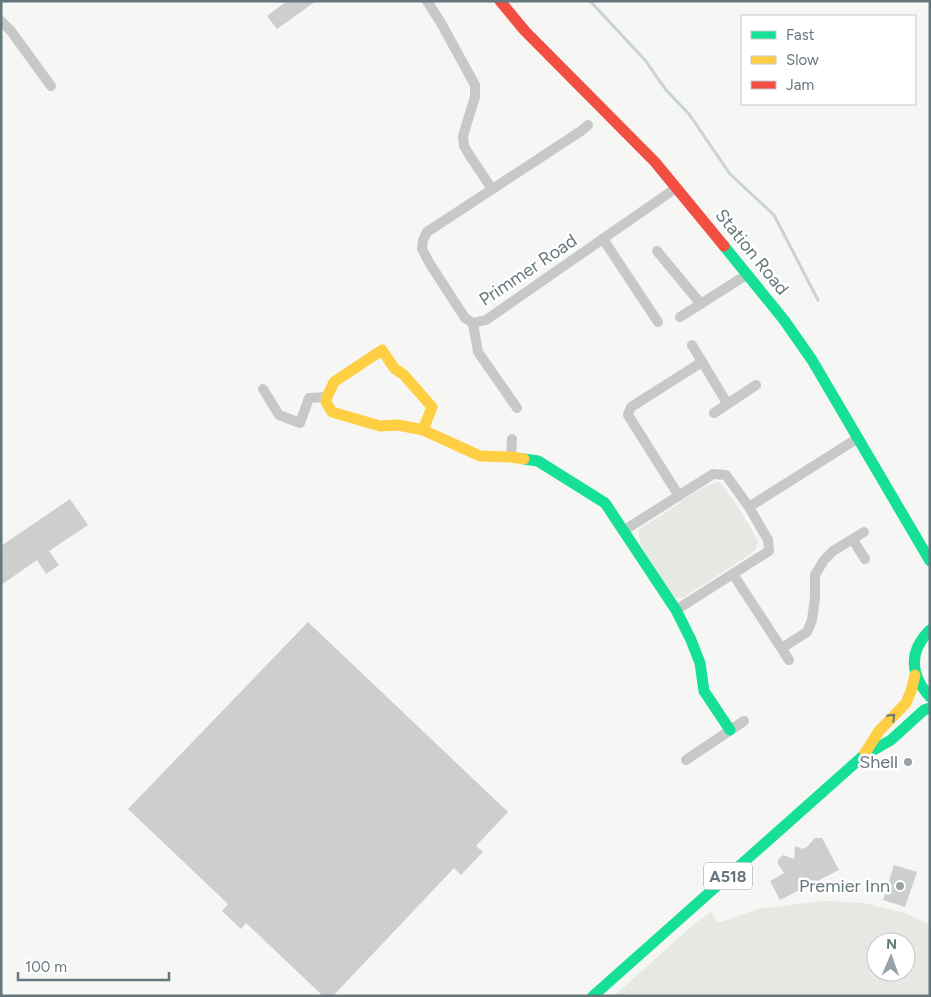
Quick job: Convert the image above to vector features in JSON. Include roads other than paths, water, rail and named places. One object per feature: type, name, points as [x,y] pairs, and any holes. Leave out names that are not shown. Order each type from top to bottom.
[{"type":"main road","name":"Station Road","points":[[500,1],[525,32],[648,154],[784,320],[812,360],[930,561]]},
{"type":"main road","points":[[423,430],[432,406],[404,375],[394,368],[382,350],[334,382],[327,397],[326,402],[332,412],[380,426],[398,425],[423,430],[480,456],[511,457],[538,461],[604,504],[676,610],[700,663],[704,691],[730,730]]},
{"type":"main road","points":[[930,630],[920,642],[915,652],[913,664],[920,687],[930,697]]},
{"type":"main road","name":"A518","points":[[863,756],[879,731],[906,703],[915,675]]},
{"type":"main road","name":"A518","points":[[593,996],[863,756],[891,740],[924,710],[930,708]]},
{"type":"street","points":[[427,1],[475,85],[475,97],[463,136],[464,146],[492,189]]},
{"type":"street","points":[[1,21],[11,31],[51,86]]},
{"type":"street","name":"Primmer Road","points":[[588,124],[581,131],[427,232],[423,240],[422,249],[465,318],[473,323],[486,320],[676,188]]},
{"type":"street","points":[[603,239],[658,322]]},
{"type":"street","points":[[656,250],[701,304]]},
{"type":"street","points":[[680,317],[746,274]]},
{"type":"street","points":[[473,323],[478,352],[517,408]]},
{"type":"street","points":[[692,345],[728,403]]},
{"type":"street","points":[[679,496],[628,415],[631,407],[702,362]]},
{"type":"street","points":[[714,413],[756,385]]},
{"type":"street","points":[[263,389],[279,415],[300,422],[310,398],[327,397]]},
{"type":"street","points":[[749,507],[858,438]]},
{"type":"street","points":[[511,457],[512,439]]},
{"type":"street","points":[[623,532],[713,474],[726,475],[749,507],[768,540],[769,551],[676,610]]},
{"type":"street","points":[[782,648],[807,632],[812,620],[816,575],[824,560],[833,551],[864,532]]},
{"type":"street","points":[[853,540],[865,559]]},
{"type":"street","points":[[733,574],[789,660]]},
{"type":"street","points":[[686,760],[744,721]]},
{"type":"waterway","points":[[590,1],[645,60],[666,90],[689,114],[730,174],[774,215],[818,300]]},
{"type":"place","name":"Shell","points":[[908,762]]},
{"type":"place","name":"Premier Inn","points":[[900,886]]}]
